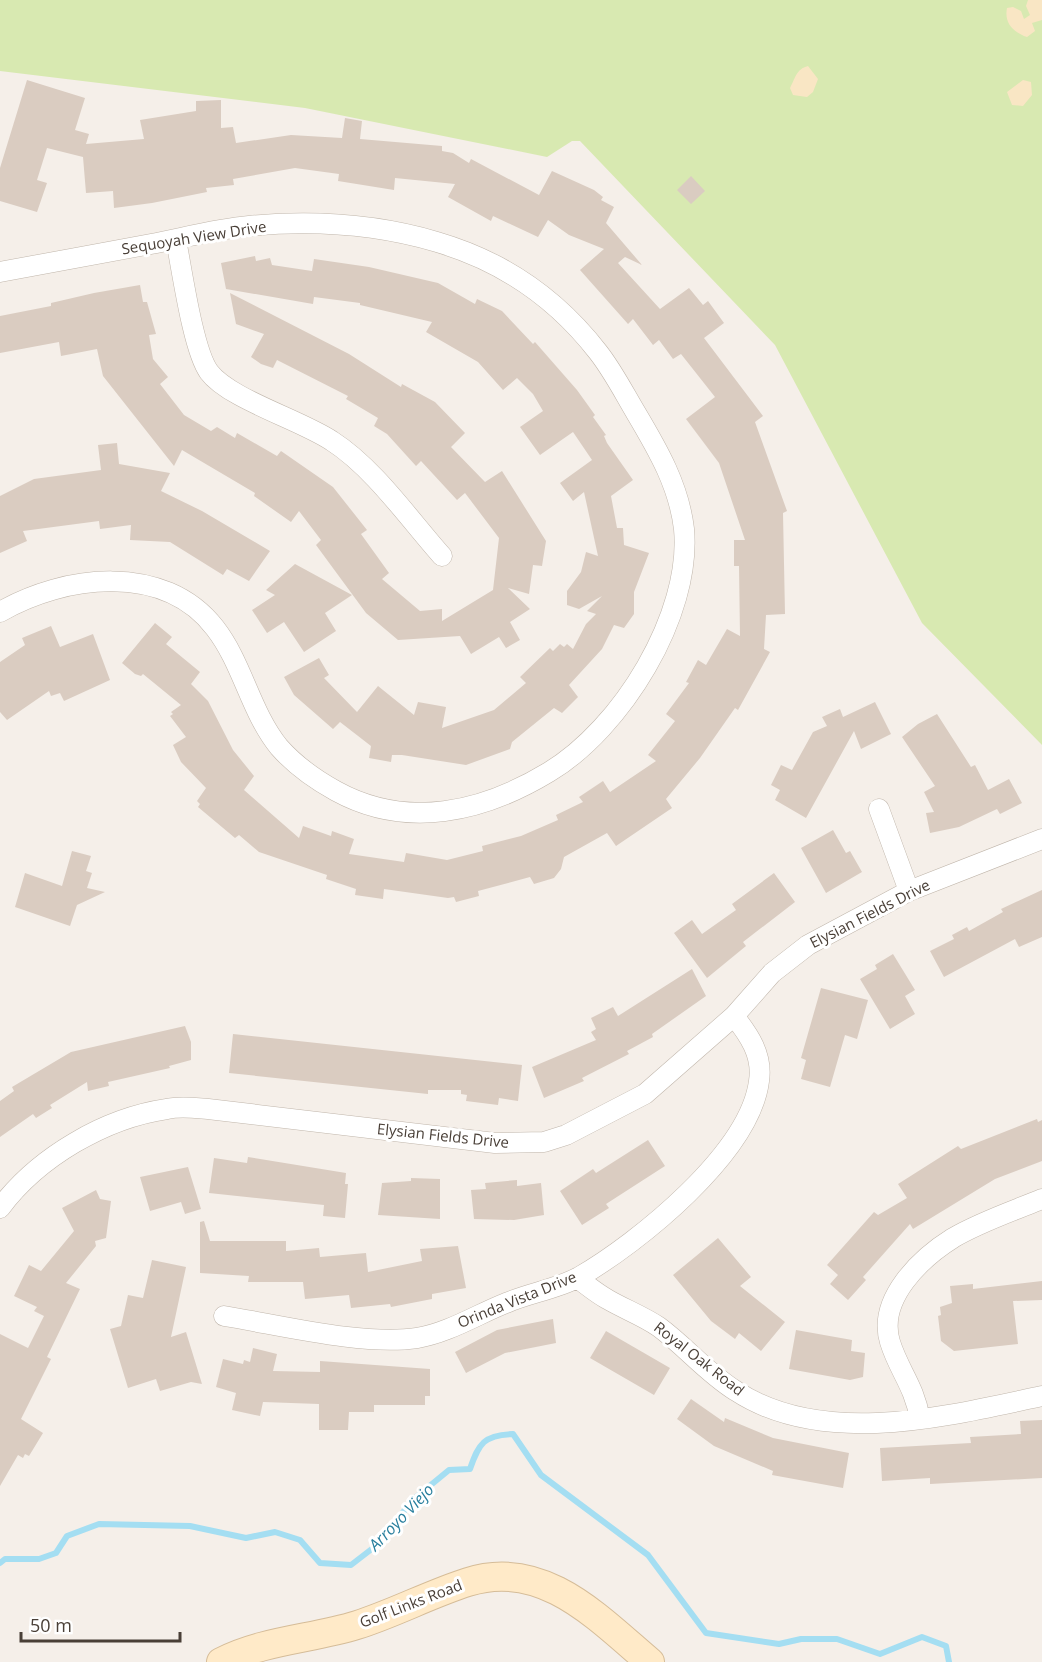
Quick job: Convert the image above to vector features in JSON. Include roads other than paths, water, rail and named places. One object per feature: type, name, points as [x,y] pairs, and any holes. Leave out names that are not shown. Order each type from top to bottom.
[{"type":"main road","name":"Golf Links Road","points":[[222,1662],[281,1641],[356,1625],[471,1581],[513,1577],[546,1584],[577,1601],[650,1662]]},
{"type":"street","name":"Sequoyah View Drive","points":[[0,272],[245,226],[313,223],[371,228],[437,242],[489,261],[532,286],[567,316],[600,354],[660,452],[677,494],[684,533],[678,586],[661,639],[632,692],[596,734],[556,769],[517,791],[480,806],[439,814],[396,813],[354,801],[327,786],[281,749],[258,716],[234,658],[214,627],[189,602],[159,588],[120,582],[70,584],[27,596],[0,612]]},
{"type":"street","points":[[176,240],[199,349],[209,372],[235,392],[305,425],[334,442],[362,465],[442,556]]},
{"type":"street","points":[[879,809],[909,891]]},
{"type":"street","name":"Elysian Fields Drive","points":[[0,1208],[27,1179],[76,1142],[134,1116],[168,1108],[208,1109],[495,1143],[544,1142],[566,1135],[645,1094],[734,1016],[772,973],[808,945],[909,891],[1042,839]]},
{"type":"street","name":"Orinda Vista Drive","points":[[224,1316],[365,1338],[386,1340],[420,1338],[507,1302],[577,1278],[644,1232],[679,1201],[722,1156],[744,1123],[755,1100],[760,1079],[759,1068],[750,1036],[734,1016]]},
{"type":"street","points":[[920,1419],[916,1395],[890,1341],[888,1323],[896,1297],[904,1283],[924,1260],[954,1238],[1042,1199]]},
{"type":"street","name":"Royal Oak Road","points":[[577,1278],[603,1297],[650,1321],[677,1340],[710,1372],[736,1392],[764,1407],[802,1418],[857,1423],[920,1419],[952,1415],[1042,1396]]},
{"type":"waterway","name":"Arroyo Viejo","points":[[0,1563],[5,1559],[39,1559],[56,1553],[67,1536],[99,1524],[190,1526],[246,1538],[275,1532],[300,1540],[320,1563],[351,1565],[373,1548],[415,1498],[449,1470],[470,1469],[476,1453],[484,1442],[495,1436],[513,1434],[541,1475],[648,1555],[706,1633],[779,1644],[801,1639],[837,1639],[880,1654],[922,1637],[946,1646],[949,1662]]}]
